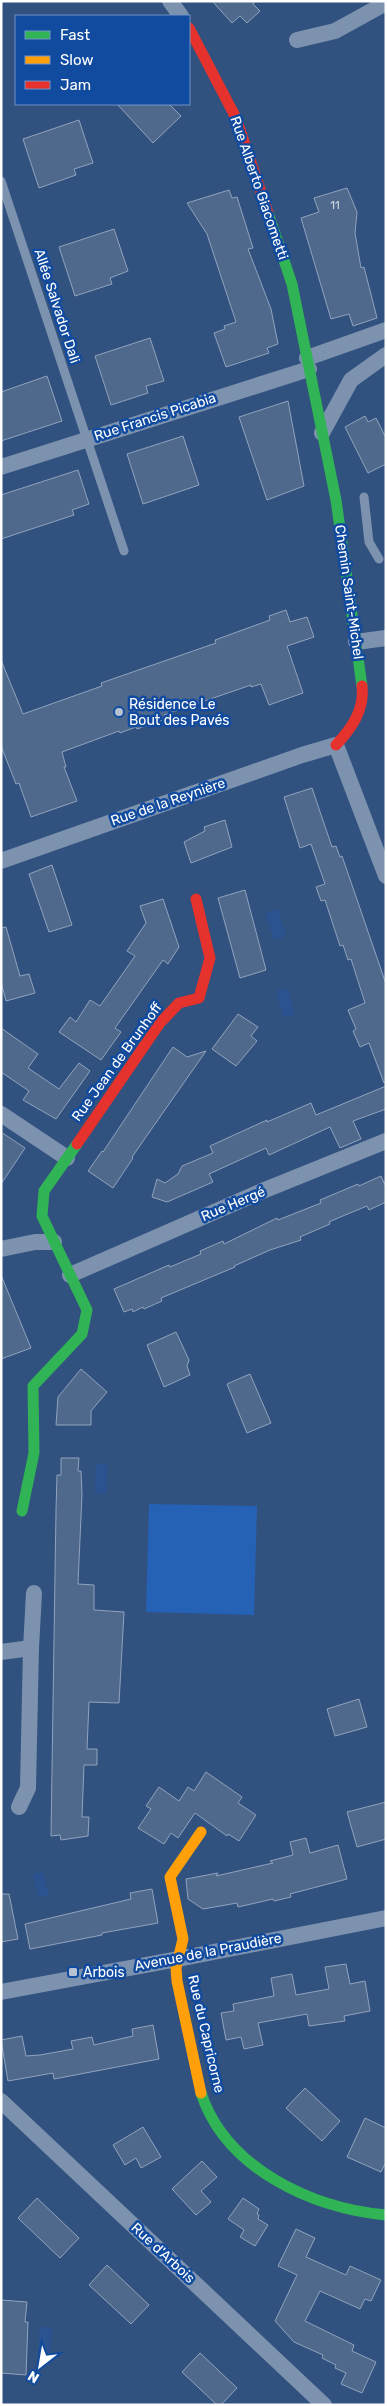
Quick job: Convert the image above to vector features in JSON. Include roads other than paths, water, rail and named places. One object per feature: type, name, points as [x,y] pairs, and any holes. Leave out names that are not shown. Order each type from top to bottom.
[{"type":"street","points":[[170,1],[180,15]]},
{"type":"street","points":[[297,40],[336,32],[386,3]]},
{"type":"street","name":"Rue Alberto Giacometti","points":[[190,30],[236,118],[259,182],[292,284],[308,363]]},
{"type":"street","points":[[308,363],[386,330]]},
{"type":"street","points":[[322,433],[352,380],[386,355]]},
{"type":"street","name":"Chemin Saint-Michel","points":[[308,363],[336,500],[363,694],[354,725],[336,745]]},
{"type":"street","name":"Rue Francis Picabia","points":[[1,467],[308,363]]},
{"type":"street","points":[[356,642],[386,638]]},
{"type":"street","points":[[336,745],[386,876]]},
{"type":"street","name":"Rue de la Reynière","points":[[1,861],[302,755],[336,745]]},
{"type":"street","name":"Rue Jean de Brunhoff","points":[[54,1242],[42,1216],[44,1192],[160,1023],[178,1003],[199,998],[210,958],[196,899]]},
{"type":"street","points":[[1,1114],[67,1158]]},
{"type":"street","name":"Rue Hergé","points":[[76,1272],[260,1192],[386,1141]]},
{"type":"street","points":[[1,1249],[35,1242],[54,1242],[76,1272],[87,1310],[82,1334],[32,1386],[34,1453],[22,1511]]},
{"type":"street","points":[[19,1808],[28,1788],[34,1593]]},
{"type":"street","points":[[1,1652],[31,1648]]},
{"type":"street","name":"Rue du Capricorne","points":[[201,1832],[170,1877],[183,1939],[183,1946],[176,1970],[180,1997],[200,2086],[210,2115],[234,2147],[261,2170],[292,2189],[340,2210],[386,2215]]},
{"type":"street","name":"Avenue de la Praudière","points":[[1,1992],[178,1960],[386,1918]]},
{"type":"street","name":"Rue d'Arbois","points":[[1,2102],[324,2405]]},
{"type":"lane","name":"Allée Salvador Dali","points":[[1,181],[124,551]]},
{"type":"lane","points":[[364,497],[369,542],[379,559]]},
{"type":"place","name":"Résidence Le Bout des Pavés","points":[[119,712]]},
{"type":"place","name":"Arbois","points":[[73,1972]]}]
